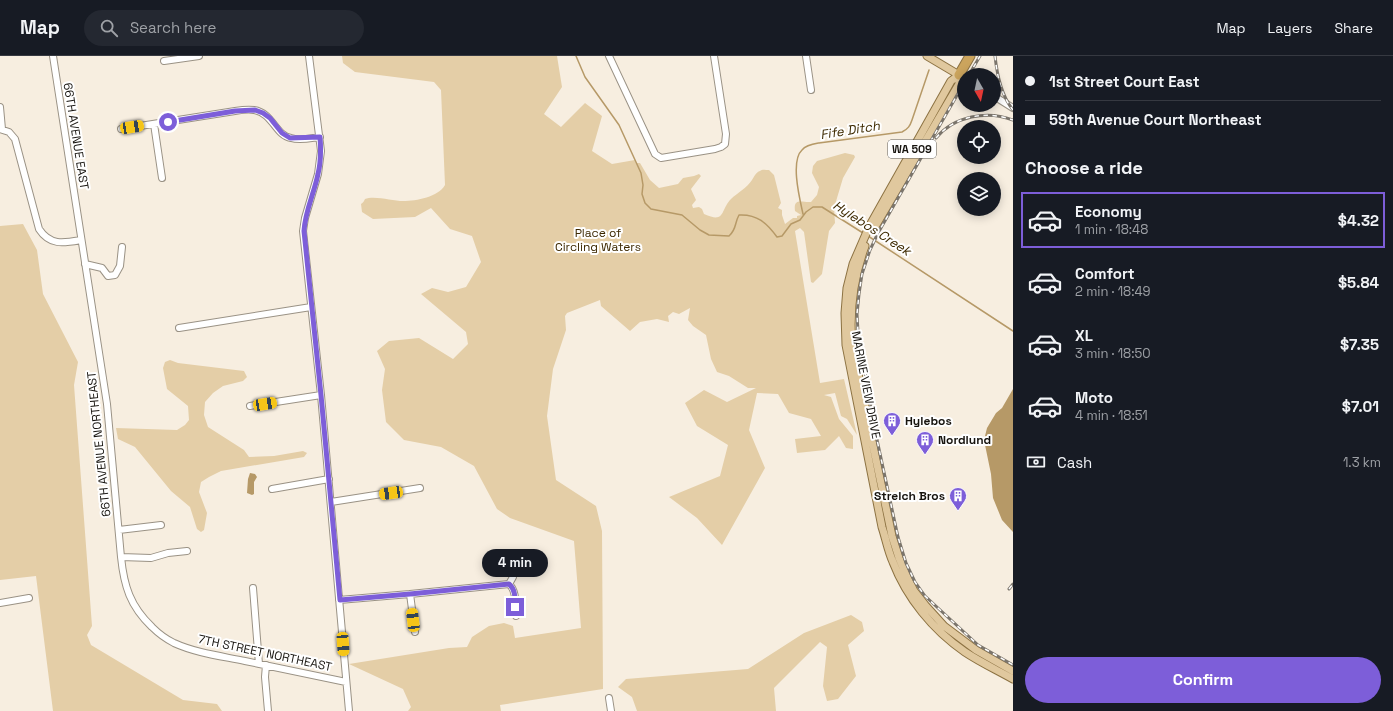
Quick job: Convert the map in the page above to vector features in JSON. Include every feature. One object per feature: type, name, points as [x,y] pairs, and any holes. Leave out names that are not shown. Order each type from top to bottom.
[{"type":"highway","name":"WA 509","points":[[965,68],[970,56]]},
{"type":"main road","points":[[927,56],[957,74]]},
{"type":"main road","name":"MARINE VIEW DRIVE","points":[[957,79],[951,81],[853,264],[847,288],[845,312],[846,345],[882,527],[892,562],[914,602],[937,629],[965,652],[1013,679]]},
{"type":"main road","name":"MARINE VIEW DRIVE","points":[[863,245],[852,293],[852,345],[894,545],[907,578],[914,591],[932,615],[961,640],[987,657],[1013,671]]},
{"type":"street","name":"66TH AVENUE EAST","points":[[53,56],[78,218]]},
{"type":"street","points":[[164,61],[199,56]]},
{"type":"street","points":[[309,56],[321,151],[320,166],[305,218],[304,231],[329,479],[349,711]]},
{"type":"street","points":[[609,56],[655,154],[662,158],[715,149],[725,144],[726,134],[714,56]]},
{"type":"street","points":[[806,56],[811,90]]},
{"type":"street","points":[[1001,100],[1013,108]]},
{"type":"street","points":[[0,107],[1,129],[9,132],[15,139],[39,229],[45,237],[51,241],[64,242],[81,240]]},
{"type":"street","points":[[121,129],[235,111],[255,110],[270,118],[282,133],[290,138],[320,137]]},
{"type":"street","points":[[154,124],[162,178]]},
{"type":"street","name":"66TH AVENUE NORTHEAST","points":[[78,218],[107,404],[121,557],[125,583],[129,596],[144,620],[159,634],[179,645]]},
{"type":"street","points":[[85,264],[102,268],[108,276],[115,275],[120,266],[122,247]]},
{"type":"street","points":[[179,328],[311,307]]},
{"type":"street","points":[[250,406],[321,395]]},
{"type":"street","points":[[272,489],[329,479]]},
{"type":"street","points":[[331,502],[420,488]]},
{"type":"street","points":[[119,530],[161,525]]},
{"type":"street","points":[[121,557],[151,558],[162,554],[187,551]]},
{"type":"street","points":[[509,584],[513,577],[512,558]]},
{"type":"street","points":[[340,600],[509,584]]},
{"type":"street","points":[[509,584],[512,586],[515,594],[516,616]]},
{"type":"street","points":[[253,588],[268,711]]},
{"type":"street","points":[[410,594],[415,632]]},
{"type":"street","points":[[0,603],[29,598]]},
{"type":"street","name":"7TH STREET NORTHEAST","points":[[179,645],[211,654],[346,682]]},
{"type":"street","points":[[609,698],[611,711]]},
{"type":"green space","name":"Place of Circling Waters","points":[[342,56],[557,56],[562,87],[544,114],[561,127],[585,103],[602,116],[592,151],[612,164],[635,160],[636,163],[640,163],[650,180],[659,188],[678,184],[683,178],[699,174],[701,176],[691,189],[696,200],[692,205],[693,208],[699,207],[702,209],[704,214],[711,217],[719,217],[731,199],[750,183],[757,172],[769,170],[774,175],[781,203],[778,208],[782,210],[785,224],[793,218],[797,218],[797,216],[801,215],[795,211],[797,202],[811,202],[817,195],[819,187],[812,173],[813,166],[817,161],[845,153],[854,155],[855,157],[843,178],[834,208],[835,223],[829,231],[822,274],[813,283],[811,282],[804,232],[800,228],[795,231],[820,383],[844,379],[857,435],[847,419],[841,416],[835,393],[824,395],[831,397],[839,419],[853,436],[853,449],[846,448],[839,436],[825,450],[797,453],[795,439],[821,436],[811,419],[789,413],[778,394],[757,393],[749,430],[765,468],[722,545],[697,518],[669,497],[720,476],[728,445],[697,426],[685,403],[704,390],[727,402],[756,388],[748,388],[729,376],[717,372],[711,359],[706,335],[693,326],[688,320],[690,308],[679,314],[673,312],[668,316],[669,322],[657,319],[640,322],[630,331],[601,306],[600,300],[567,313],[565,316],[566,330],[553,369],[547,416],[556,480],[596,506],[602,531],[603,689],[500,705],[501,711],[408,711],[411,707],[403,689],[349,664],[449,648],[467,647],[472,637],[489,626],[504,623],[513,626],[515,638],[581,628],[574,541],[510,518],[497,509],[474,466],[441,447],[404,440],[386,422],[382,390],[385,369],[377,351],[389,341],[419,338],[453,359],[468,344],[466,332],[421,294],[432,288],[448,292],[466,287],[481,262],[472,236],[450,229],[431,208],[415,217],[373,219],[362,212],[361,204],[365,199],[384,198],[409,201],[427,198],[437,193],[445,185],[441,90],[434,82],[355,72],[343,63]]},
{"type":"green space","points":[[23,224],[37,250],[43,294],[78,362],[74,385],[92,626],[87,635],[91,645],[183,700],[217,704],[222,711],[53,711],[36,576],[0,580],[0,226]]},
{"type":"green space","points":[[170,360],[178,363],[244,371],[247,377],[243,381],[223,386],[213,393],[205,402],[204,415],[208,427],[244,450],[249,457],[274,456],[303,451],[307,453],[304,457],[221,471],[201,482],[199,492],[207,513],[204,530],[201,532],[197,529],[190,507],[171,491],[135,447],[118,439],[116,428],[177,430],[185,425],[189,420],[188,406],[167,389],[163,368],[165,362]]},
{"type":"green space","points":[[851,615],[862,622],[864,631],[848,645],[856,676],[838,699],[827,701],[823,686],[827,647],[820,642],[774,688],[776,711],[637,711],[632,697],[618,687],[626,679],[748,669],[804,633]]},
{"type":"shaded area","points":[[1013,389],[1013,532],[1002,520],[993,498],[991,474],[984,440],[987,428],[996,413],[1002,408]]},
{"type":"shaded area","points":[[250,473],[255,474],[257,477],[254,482],[254,494],[252,495],[247,493]]},
{"type":"waterway","name":"Hylebos Creek","points":[[576,56],[585,77],[619,125],[641,173],[643,185],[642,194],[645,203],[651,209],[682,215],[700,230],[709,235],[729,236],[734,229],[739,215],[751,216],[761,220],[777,237],[782,236],[791,224],[800,220],[806,212],[813,207],[822,207],[863,233]]},
{"type":"waterway","name":"Fife Ditch","points":[[803,214],[796,171],[798,155],[802,150],[814,144],[904,131],[911,122],[929,70]]},
{"type":"waterway","name":"Hylebos Creek","points":[[868,236],[1013,331]]},
{"type":"railway","points":[[973,68],[980,56]]},
{"type":"railway","points":[[995,56],[1000,84],[1005,98],[1013,110]]},
{"type":"railway","points":[[957,95],[878,233],[870,250],[862,274],[859,294],[857,314],[858,332],[876,435],[898,537],[906,563],[915,582],[925,596],[978,645],[1013,665]]},
{"type":"railway","points":[[936,138],[943,130],[952,124],[972,117],[993,116],[1013,120]]},
{"type":"railway","points":[[1009,589],[1013,584]]},
{"type":"place","name":"Hylebos","points":[[892,436]]},
{"type":"place","name":"Nordlund","points":[[925,455]]},
{"type":"place","name":"Streich Bros","points":[[958,511]]},
{"type":"route","points":[[168,122],[235,111],[255,110],[270,118],[282,133],[290,138],[302,139],[320,137],[320,166],[305,218],[304,231],[305,254],[321,395],[340,600],[509,584],[512,586],[515,594],[515,607]]}]
